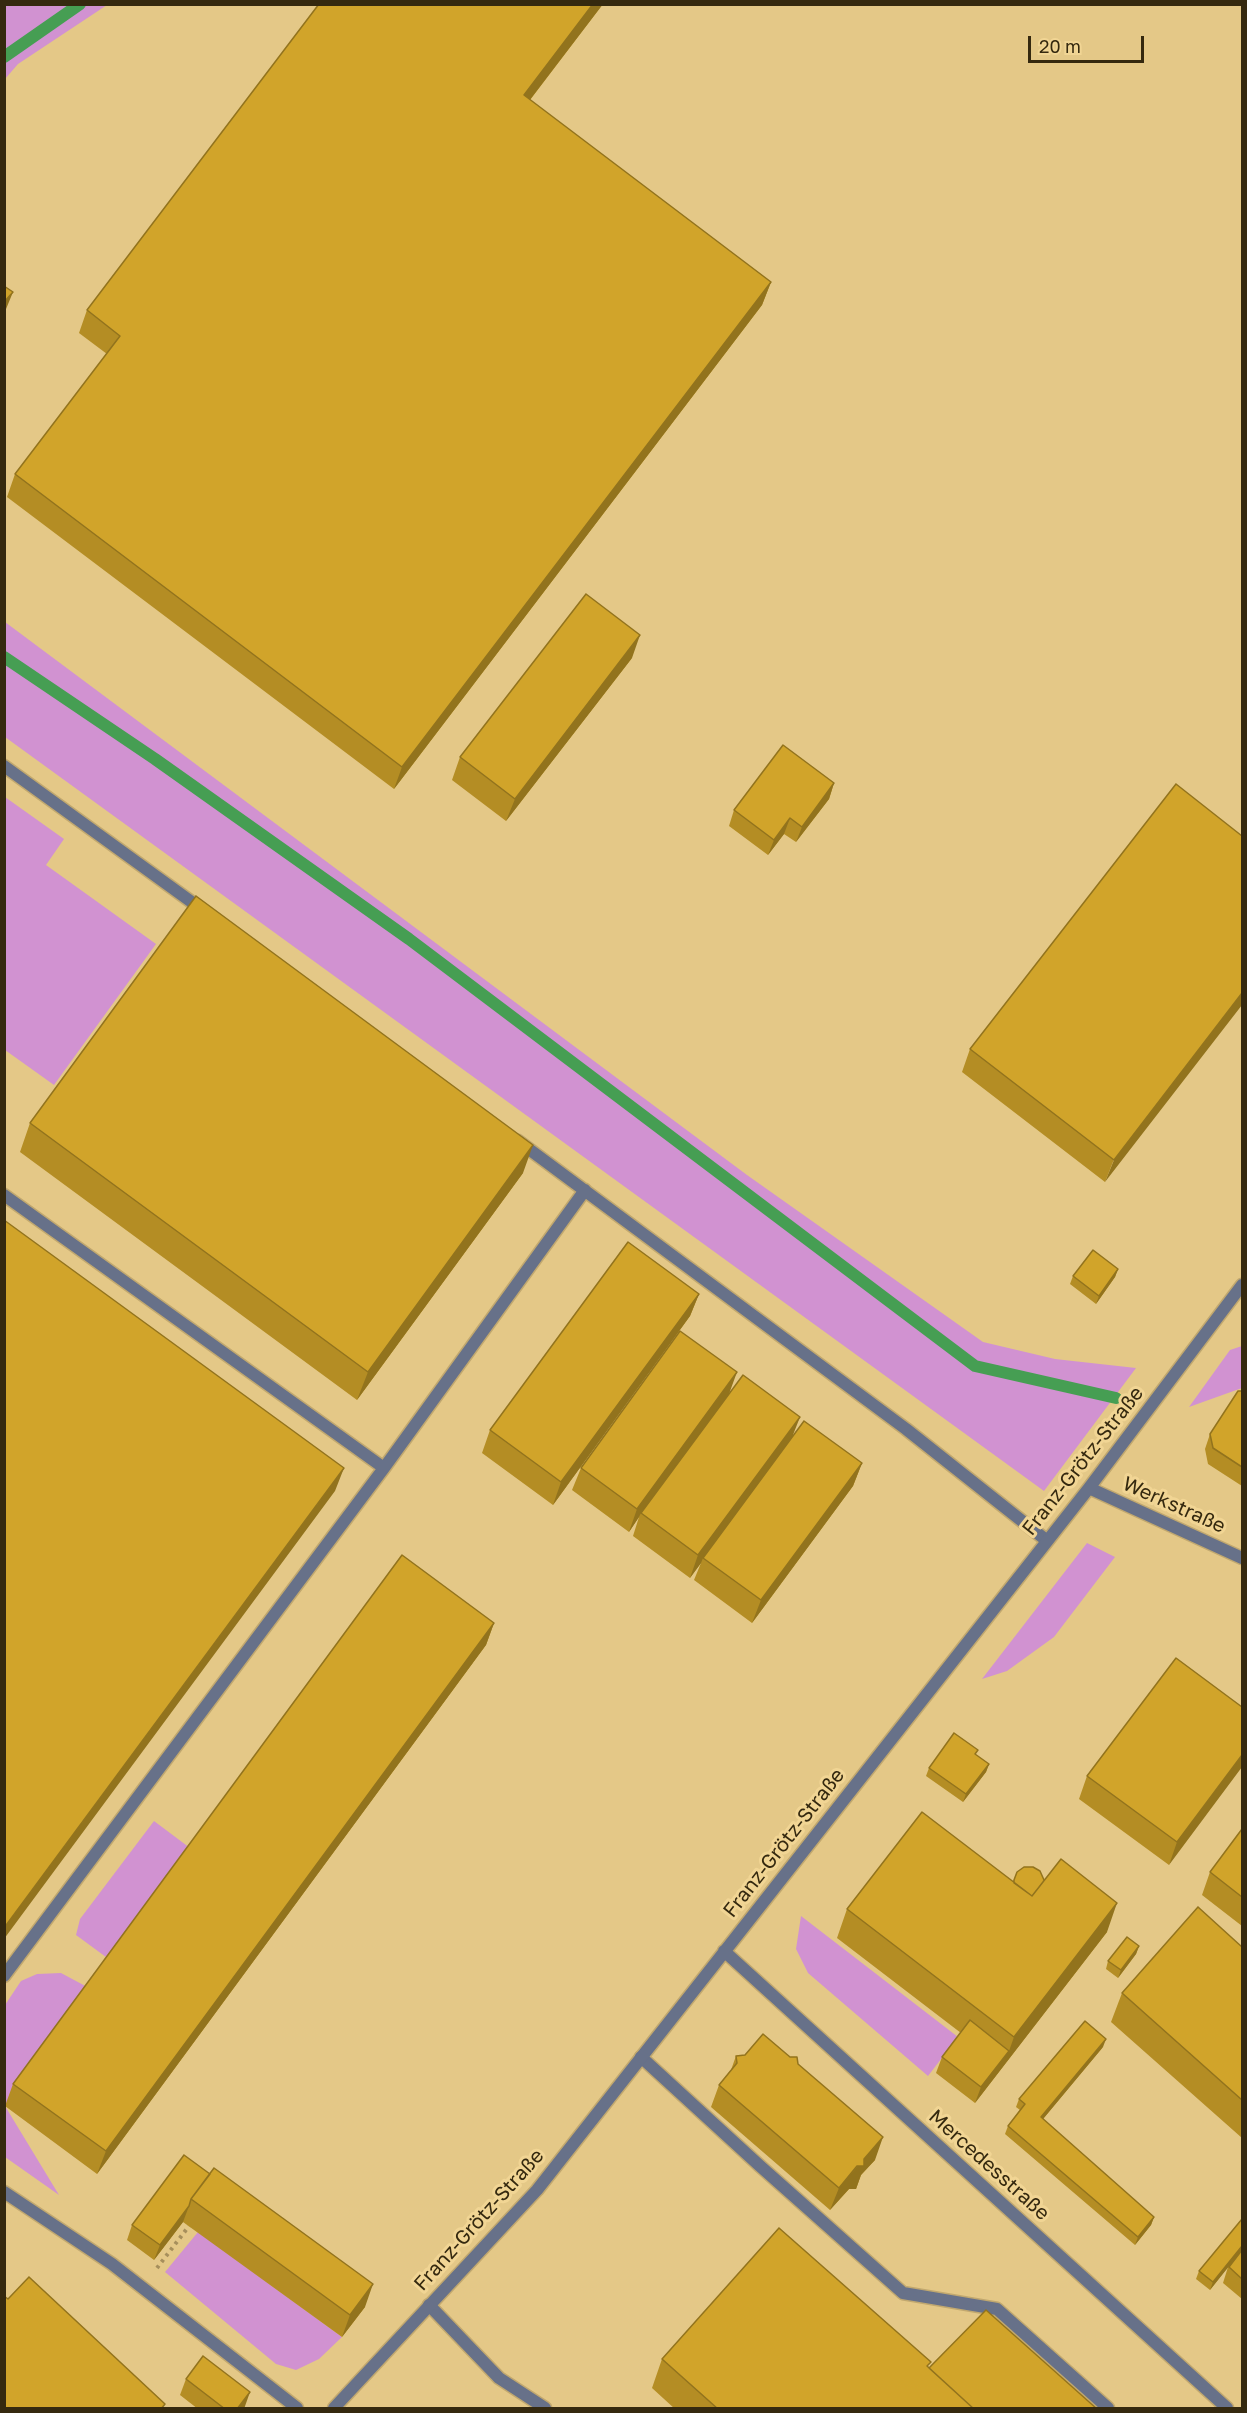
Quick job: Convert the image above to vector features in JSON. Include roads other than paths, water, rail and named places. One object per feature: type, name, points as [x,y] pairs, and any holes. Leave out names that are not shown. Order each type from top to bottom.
[{"type":"street","points":[[4,766],[218,921]]},
{"type":"street","points":[[508,1133],[906,1429],[1046,1540]]},
{"type":"street","points":[[4,1976],[384,1468],[585,1190]]},
{"type":"street","points":[[4,1195],[384,1468]]},
{"type":"street","name":"Franz-Grötz-Straße","points":[[334,2409],[537,2190],[1089,1488],[1242,1285]]},
{"type":"street","name":"Werkstraße","points":[[1089,1488],[1242,1558]]},
{"type":"street","name":"Mercedesstraße","points":[[724,1951],[1227,2409]]},
{"type":"street","points":[[641,2057],[903,2293],[996,2309],[1108,2409]]},
{"type":"street","points":[[4,2192],[112,2265],[297,2409]]},
{"type":"street","points":[[429,2306],[499,2378],[545,2409]]},
{"type":"waterway","points":[[4,57],[80,4]]},
{"type":"waterway","points":[[4,657],[155,759],[409,939],[975,1366],[1116,1398]]}]
